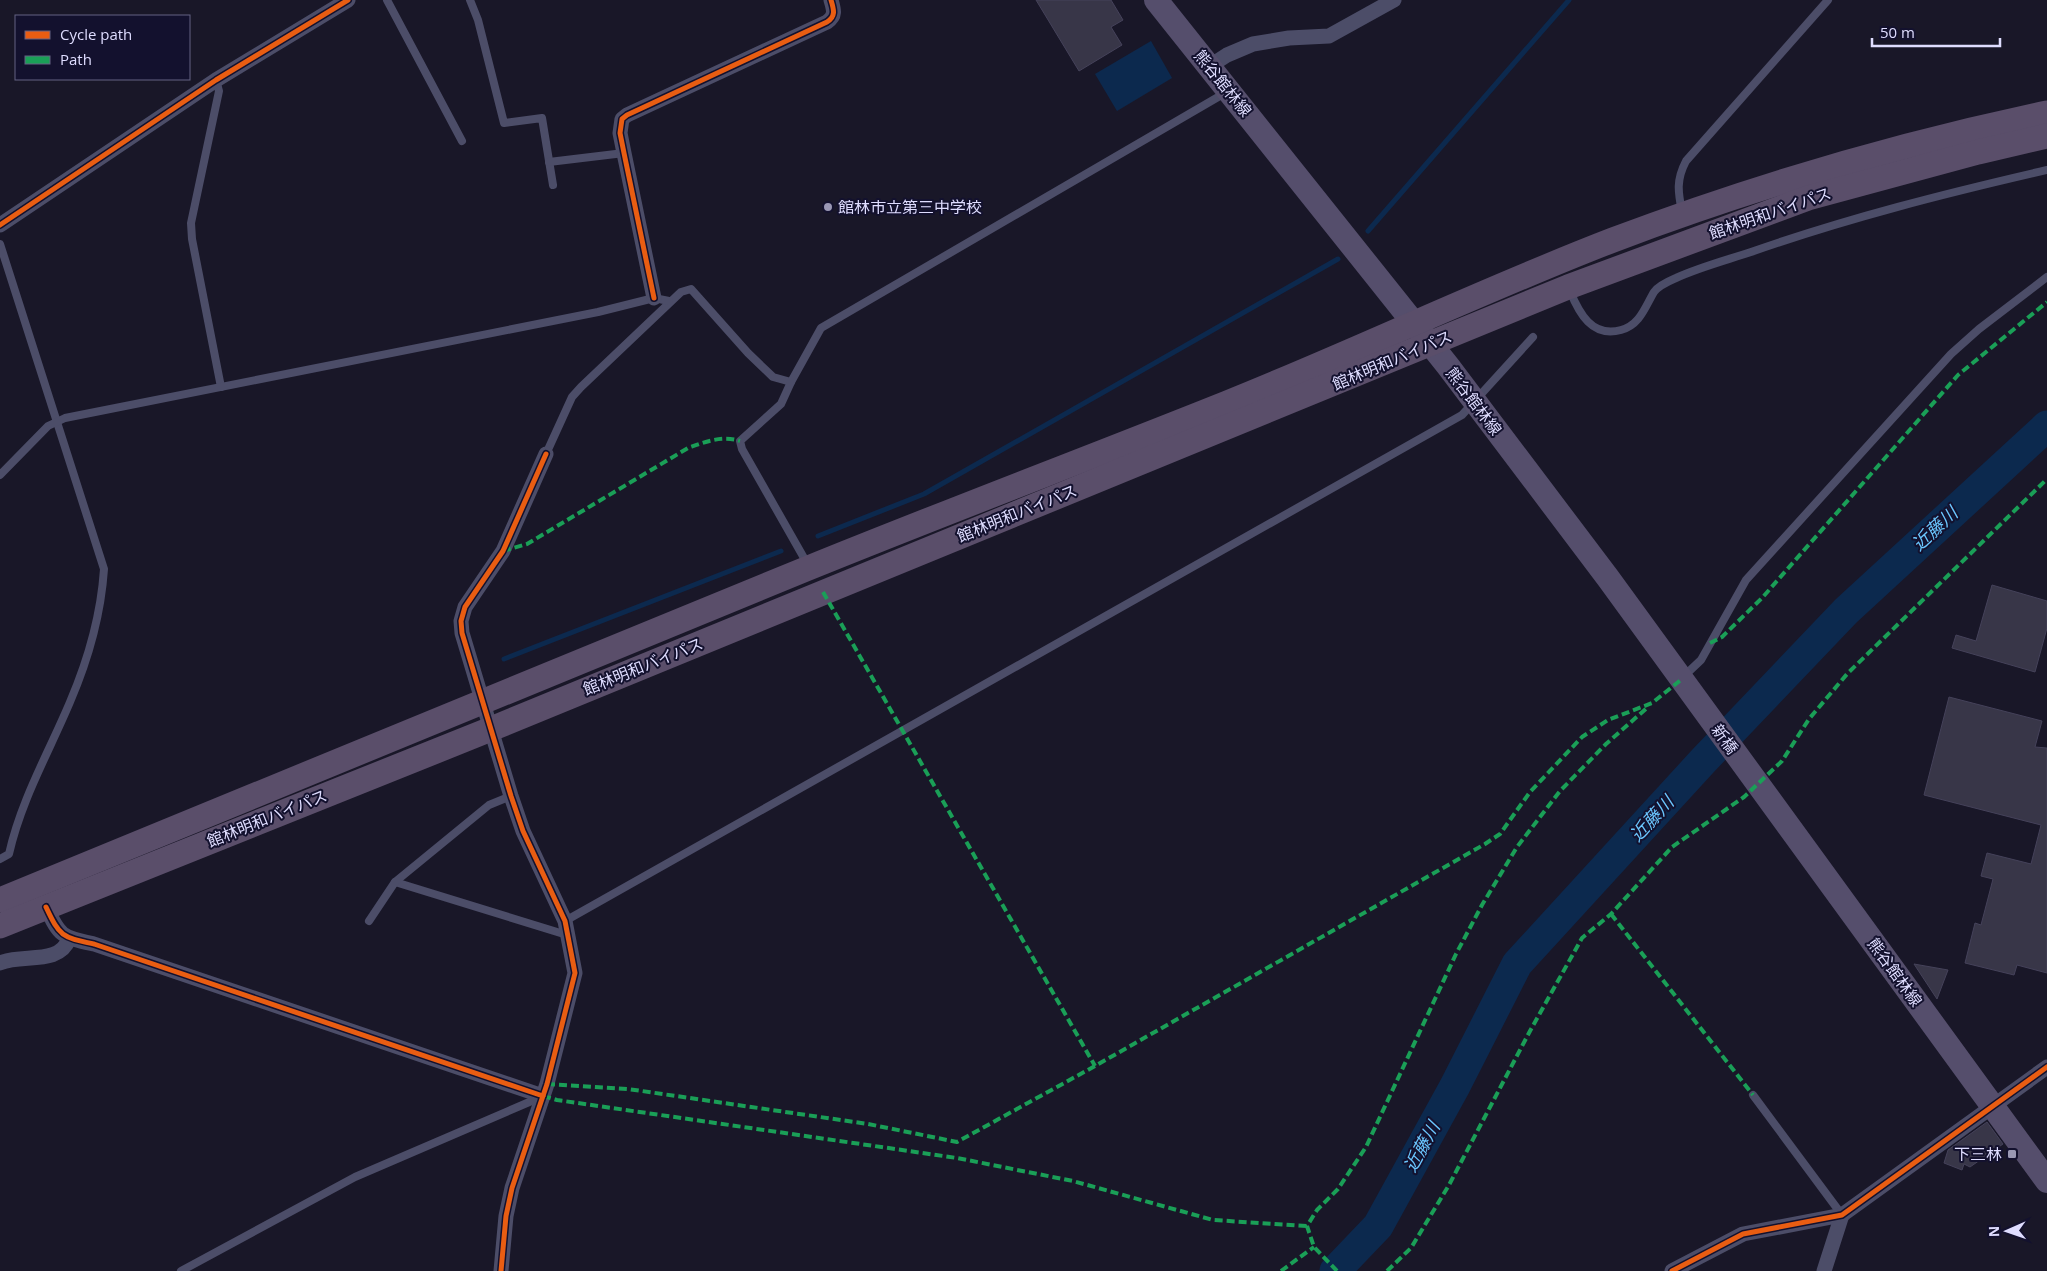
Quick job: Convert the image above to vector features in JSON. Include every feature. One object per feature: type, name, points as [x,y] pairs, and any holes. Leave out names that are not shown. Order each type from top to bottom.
[{"type":"highway","name":"館林明和バイパス","points":[[0,900],[810,568],[1235,400],[1413,323],[1610,242],[1683,215],[1878,155],[2047,113]]},
{"type":"highway","name":"館林明和バイパス","points":[[0,926],[491,729],[1568,287],[1808,198],[1978,152],[2047,136]]},
{"type":"main road","name":"熊谷館林線","points":[[1156,0],[1475,402],[1708,716]]},
{"type":"main road","name":"新橋","points":[[1708,716],[1743,763]]},
{"type":"main road","name":"熊谷館林線","points":[[1743,763],[2047,1181]]},
{"type":"street","points":[[0,225],[216,80],[348,0]]},
{"type":"street","points":[[662,300],[624,153],[620,124],[622,119],[827,22],[832,19],[834,14],[831,0]]},
{"type":"street","points":[[1210,66],[1227,55],[1267,40],[1329,36],[1394,0]]},
{"type":"street","points":[[501,1271],[506,1216],[512,1188],[543,1096],[575,973],[567,928],[523,831],[511,796],[462,633],[461,621],[465,607],[503,551],[546,454]]},
{"type":"street","points":[[46,907],[59,932],[68,939],[94,944],[543,1096]]},
{"type":"street","points":[[0,963],[18,958],[49,956],[65,947],[68,939]]},
{"type":"street","points":[[1672,1271],[1744,1234],[1842,1215],[2047,1067]]},
{"type":"street","points":[[1829,1270],[1842,1215]]},
{"type":"lane","points":[[387,0],[462,141]]},
{"type":"lane","points":[[470,0],[478,20],[504,123],[542,118],[553,185]]},
{"type":"lane","points":[[1683,215],[1677,186],[1679,173],[1686,161],[1828,0]]},
{"type":"lane","points":[[216,80],[219,91],[191,223],[192,240],[221,387]]},
{"type":"lane","points":[[810,568],[742,449],[740,441],[782,404],[791,382],[816,336],[828,323],[1229,90]]},
{"type":"lane","points":[[549,162],[624,153]]},
{"type":"lane","points":[[1568,287],[1578,311],[1587,322],[1597,329],[1620,331],[1632,326],[1649,304],[1655,291],[1677,278],[1774,244],[1873,213],[2047,170]]},
{"type":"lane","points":[[0,244],[104,569],[100,610],[93,638],[71,700],[22,807],[9,854],[0,859]]},
{"type":"lane","points":[[1682,679],[1701,660],[1746,580],[1938,369],[1979,329],[2047,277]]},
{"type":"lane","points":[[0,475],[48,426],[56,421],[662,300],[691,289],[748,353],[773,377],[791,382]]},
{"type":"lane","points":[[546,454],[572,397],[662,300]]},
{"type":"lane","points":[[395,882],[567,928],[1462,415],[1533,337]]},
{"type":"lane","points":[[369,921],[395,882],[489,805],[511,796]]},
{"type":"lane","points":[[1753,1095],[1842,1215]]},
{"type":"lane","points":[[181,1271],[355,1177],[543,1096]]},
{"type":"water","points":[[1151,41],[1172,78],[1117,111],[1095,74]]},
{"type":"building","points":[[1036,0],[1111,0],[1123,20],[1111,27],[1122,45],[1079,71]]},
{"type":"building","points":[[1992,585],[2047,601],[2047,628],[2035,672],[1952,648],[1956,635],[1976,641]]},
{"type":"building","points":[[1949,697],[2042,721],[2035,747],[2047,748],[2047,973],[2017,965],[2014,975],[1965,963],[1975,923],[1981,925],[1993,879],[1981,876],[1987,853],[2031,864],[2041,825],[1924,795]]},
{"type":"building","points":[[1914,964],[1948,970],[1937,999]]},
{"type":"building","points":[[1987,1122],[2003,1144],[1970,1167],[1964,1164],[1962,1170],[1944,1163],[1948,1150]]},
{"type":"waterway","points":[[1368,231],[1569,0]]},
{"type":"waterway","points":[[818,536],[924,494],[1338,259]]},
{"type":"waterway","name":"近藤川","points":[[1335,1271],[1378,1226],[1455,1086],[1517,964],[1702,762],[1846,611],[2047,426]]},
{"type":"waterway","points":[[504,659],[781,551]]},
{"type":"marked path","points":[[1710,643],[1722,637],[1762,598],[1958,375],[2047,302]]},
{"type":"marked path","points":[[503,551],[527,544],[688,448],[720,439],[740,441]]},
{"type":"marked path","points":[[1387,1271],[1411,1248],[1449,1185],[1530,1031],[1582,938],[1611,914],[1672,847],[1744,797],[1782,761],[1809,719],[1847,674],[2047,479]]},
{"type":"marked path","points":[[823,592],[1095,1066]]},
{"type":"marked path","points":[[547,1084],[628,1089],[868,1124],[957,1142],[1095,1066],[1485,844],[1500,834],[1530,792],[1582,737],[1608,720],[1652,703],[1682,679]]},
{"type":"marked path","points":[[1337,1271],[1314,1247],[1307,1226],[1317,1210],[1338,1189],[1366,1147],[1456,954],[1482,905],[1517,847],[1560,791],[1606,744],[1648,707]]},
{"type":"marked path","points":[[1611,914],[1753,1095]]},
{"type":"marked path","points":[[543,1096],[557,1100],[957,1158],[1073,1181],[1213,1220],[1307,1226]]},
{"type":"marked path","points":[[1281,1271],[1314,1247]]},
{"type":"cycle path","points":[[0,225],[216,80],[348,0]]},
{"type":"cycle path","points":[[654,298],[620,133],[622,119],[827,22],[834,12],[831,0]]},
{"type":"cycle path","points":[[501,1271],[506,1216],[512,1188],[547,1084],[575,973],[565,921],[523,831],[462,633],[461,621],[465,607],[503,551],[546,454]]},
{"type":"cycle path","points":[[46,907],[59,930],[68,937],[94,944],[543,1096]]},
{"type":"cycle path","points":[[1672,1271],[1743,1234],[1842,1215],[2047,1067]]},
{"type":"place","name":"館林市立第三中学校","points":[[828,207]]},
{"type":"place","name":"下三林","points":[[2012,1154]]}]
